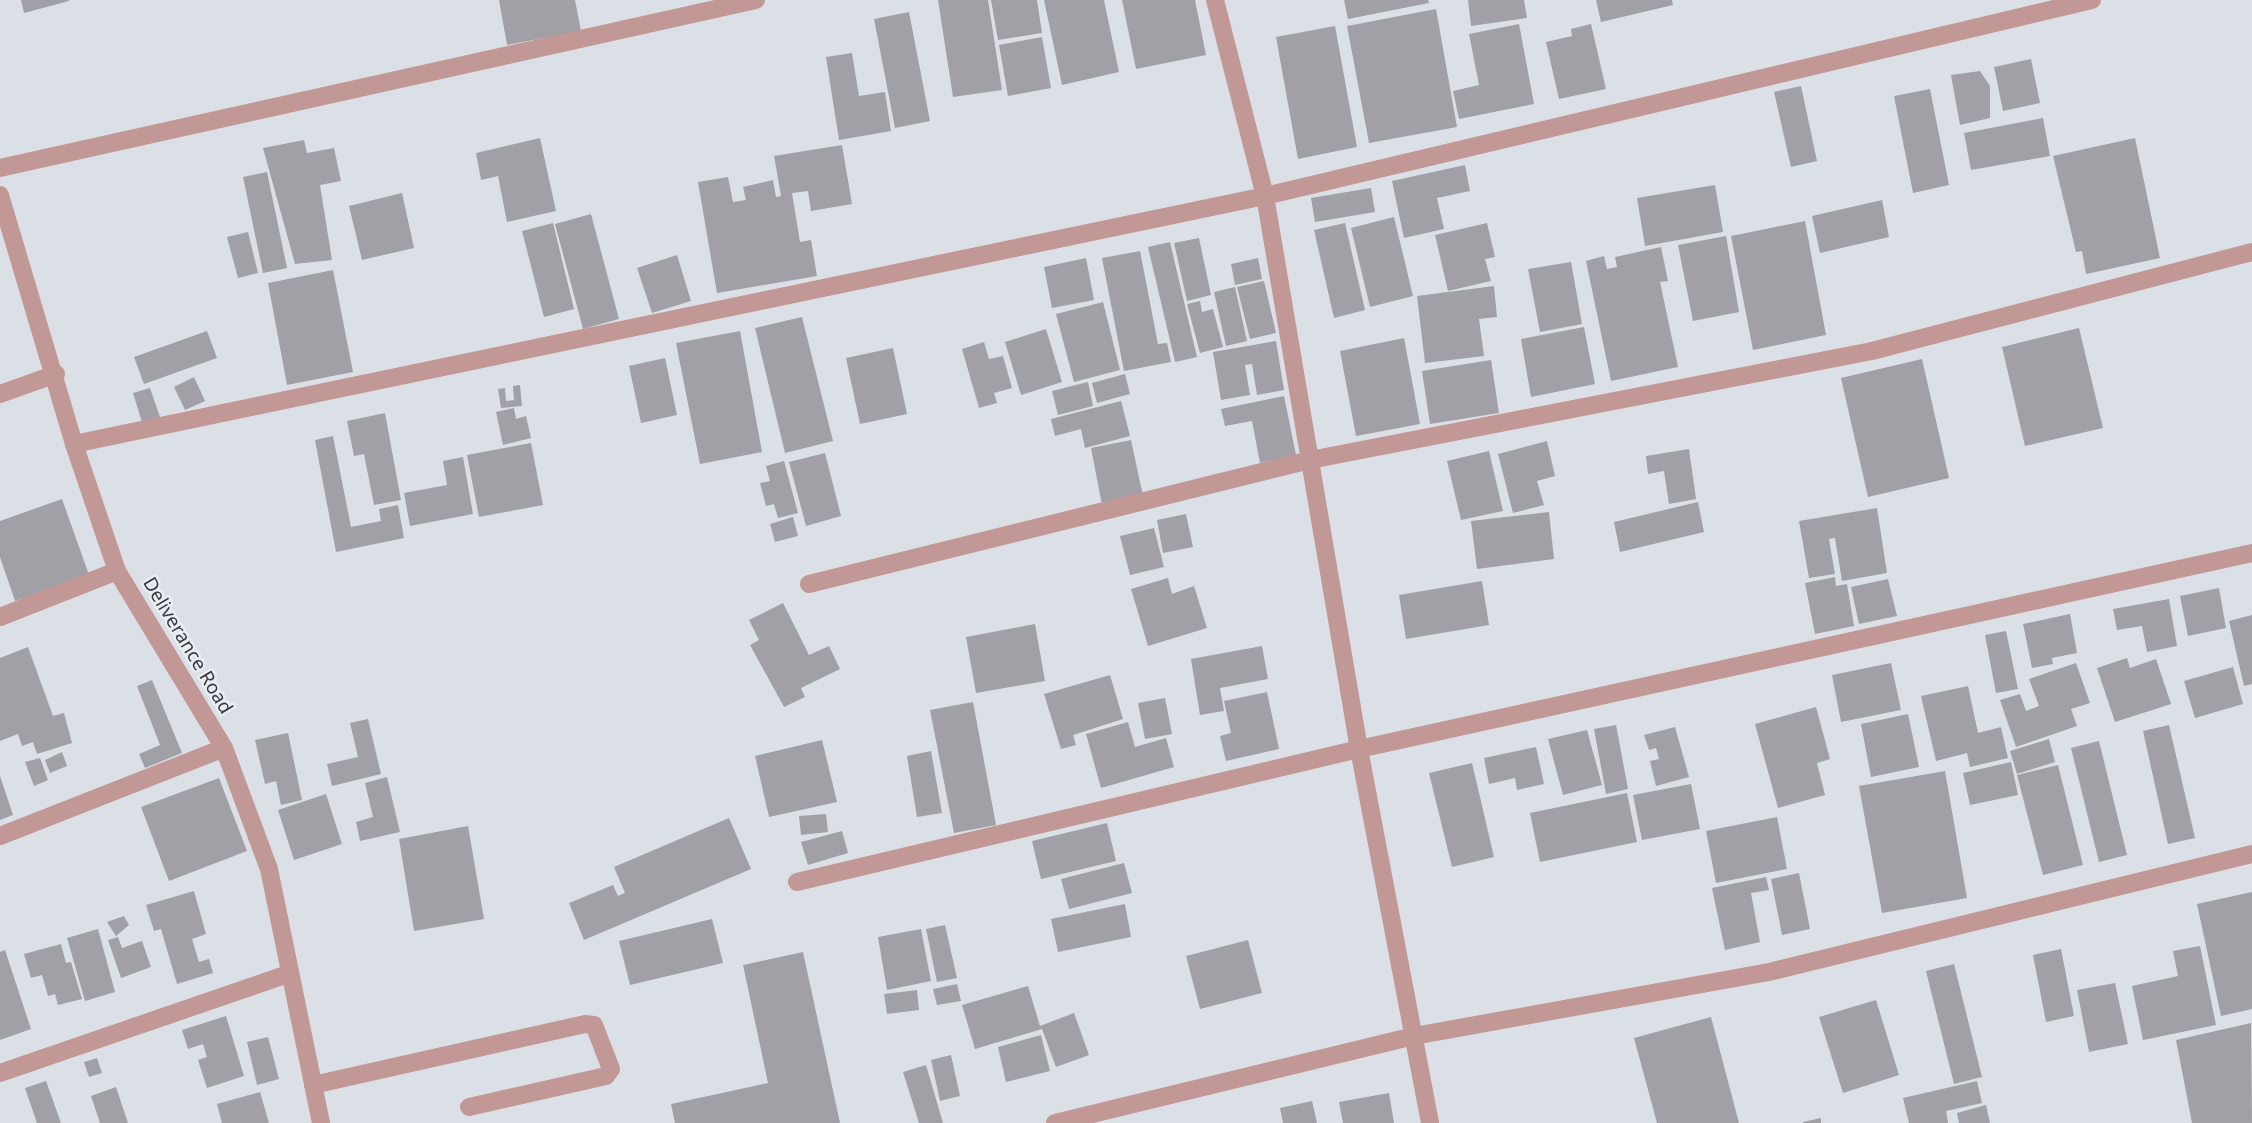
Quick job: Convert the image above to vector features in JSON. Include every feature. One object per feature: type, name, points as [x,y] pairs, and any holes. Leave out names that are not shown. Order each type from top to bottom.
[{"type":"street","points":[[0,168],[756,0]]},
{"type":"street","points":[[1215,0],[1265,196],[1359,749],[1430,1123]]},
{"type":"street","points":[[74,444],[1265,196],[2092,0]]},
{"type":"street","name":"Deliverance Road","points":[[0,195],[56,374],[74,444],[117,570],[224,748],[269,869],[288,974],[321,1123]]},
{"type":"street","points":[[809,584],[1310,460],[1872,351],[2252,252]]},
{"type":"street","points":[[0,394],[56,374]]},
{"type":"street","points":[[797,882],[1359,749],[2252,553]]},
{"type":"street","points":[[0,617],[117,570]]},
{"type":"street","points":[[0,836],[224,748]]},
{"type":"street","points":[[1055,1123],[1414,1036],[1769,972],[2252,853]]},
{"type":"street","points":[[0,1073],[288,974]]},
{"type":"street","points":[[313,1085],[584,1024],[594,1025],[611,1069],[606,1076],[469,1107]]},
{"type":"building","points":[[21,0],[69,0],[69,1],[24,13]]},
{"type":"building","points":[[499,0],[575,0],[581,31],[507,45]]},
{"type":"building","points":[[938,0],[988,0],[1002,90],[953,97]]},
{"type":"building","points":[[991,0],[1037,0],[1042,33],[998,40]]},
{"type":"building","points":[[1044,0],[1104,0],[1119,72],[1062,85]]},
{"type":"building","points":[[1122,0],[1195,0],[1206,55],[1136,69]]},
{"type":"building","points":[[1344,0],[1428,0],[1429,3],[1348,19]]},
{"type":"building","points":[[1468,0],[1524,0],[1527,18],[1471,26]]},
{"type":"building","points":[[1596,0],[1672,0],[1673,5],[1601,22]]},
{"type":"building","points":[[1436,9],[1457,127],[1369,143],[1347,26]]},
{"type":"building","points":[[909,12],[930,121],[895,128],[874,19]]},
{"type":"building","points":[[1519,24],[1534,104],[1459,119],[1453,91],[1479,85],[1469,34]]},
{"type":"building","points":[[1591,24],[1606,89],[1559,99],[1546,42],[1572,36],[1571,29]]},
{"type":"building","points":[[1335,26],[1357,147],[1298,159],[1276,37]]},
{"type":"building","points":[[1042,37],[1051,88],[1008,96],[999,45]]},
{"type":"building","points":[[852,53],[859,96],[885,92],[891,131],[839,140],[826,57]]},
{"type":"building","points":[[2031,59],[2040,103],[2003,111],[1994,67]]},
{"type":"building","points":[[1980,71],[1990,86],[1990,118],[1960,125],[1951,75]]},
{"type":"building","points":[[1801,86],[1817,161],[1791,167],[1774,92]]},
{"type":"building","points":[[1930,89],[1949,185],[1913,193],[1894,96]]},
{"type":"building","points":[[2043,118],[2050,156],[1971,170],[1964,133]]},
{"type":"building","points":[[540,138],[556,211],[507,222],[498,176],[481,180],[476,153]]},
{"type":"building","points":[[2135,138],[2160,258],[2086,274],[2082,251],[2076,252],[2053,156]]},
{"type":"building","points":[[304,140],[307,153],[334,148],[341,181],[320,185],[332,260],[295,264],[263,148]]},
{"type":"building","points":[[842,145],[852,204],[811,211],[808,191],[792,193],[800,242],[811,240],[817,276],[717,293],[698,182],[728,177],[733,202],[746,200],[743,187],[773,180],[776,197],[781,196],[774,156]]},
{"type":"building","points":[[1465,165],[1470,191],[1437,198],[1444,229],[1404,238],[1392,181]]},
{"type":"building","points":[[267,172],[287,268],[263,273],[243,177]]},
{"type":"building","points":[[1715,185],[1723,232],[1645,246],[1637,198]]},
{"type":"building","points":[[1371,188],[1375,212],[1315,222],[1311,198]]},
{"type":"building","points":[[402,193],[414,248],[362,260],[349,206]]},
{"type":"building","points":[[1882,200],[1889,237],[1820,253],[1812,216]]},
{"type":"building","points":[[591,214],[619,319],[583,329],[555,224]]},
{"type":"building","points":[[1394,217],[1413,296],[1370,307],[1351,228]]},
{"type":"building","points":[[1805,221],[1826,335],[1753,350],[1731,236]]},
{"type":"building","points":[[553,223],[574,309],[544,317],[522,231]]},
{"type":"building","points":[[1345,223],[1365,310],[1334,318],[1314,230]]},
{"type":"building","points":[[1487,223],[1495,257],[1485,259],[1491,281],[1448,291],[1435,235]]},
{"type":"building","points":[[248,232],[258,273],[238,278],[227,237]]},
{"type":"building","points":[[1726,236],[1739,312],[1693,321],[1678,245]]},
{"type":"building","points":[[1199,238],[1211,295],[1187,301],[1174,243]]},
{"type":"building","points":[[1170,242],[1197,357],[1175,362],[1148,247]]},
{"type":"building","points":[[1661,247],[1668,281],[1660,282],[1678,367],[1611,381],[1586,261],[1604,256],[1607,269],[1617,267],[1615,257]]},
{"type":"building","points":[[1140,251],[1158,344],[1167,343],[1171,362],[1124,371],[1102,258]]},
{"type":"building","points":[[677,255],[691,301],[652,313],[637,268]]},
{"type":"building","points":[[1086,258],[1094,300],[1052,308],[1044,267]]},
{"type":"building","points":[[1258,258],[1262,279],[1235,285],[1231,264]]},
{"type":"building","points":[[1571,262],[1582,324],[1540,332],[1528,269]]},
{"type":"building","points":[[333,270],[353,372],[287,385],[268,283]]},
{"type":"building","points":[[1264,281],[1276,333],[1250,339],[1237,287]]},
{"type":"building","points":[[1494,286],[1497,317],[1479,319],[1484,356],[1425,363],[1417,296]]},
{"type":"building","points":[[1235,287],[1247,341],[1226,346],[1214,292]]},
{"type":"building","points":[[1200,301],[1202,312],[1213,309],[1223,347],[1200,353],[1187,304]]},
{"type":"building","points":[[1103,302],[1120,370],[1074,382],[1056,314]]},
{"type":"building","points":[[802,317],[833,441],[785,453],[755,328]]},
{"type":"building","points":[[1584,327],[1595,384],[1531,397],[1521,339]]},
{"type":"building","points":[[2079,328],[2103,428],[2025,446],[2002,347]]},
{"type":"building","points":[[1046,329],[1062,382],[1021,395],[1005,342]]},
{"type":"building","points":[[207,331],[217,358],[144,384],[134,357]]},
{"type":"building","points":[[740,331],[762,452],[700,464],[676,343]]},
{"type":"building","points":[[1404,338],[1420,424],[1356,436],[1340,351]]},
{"type":"building","points":[[1276,341],[1284,390],[1257,395],[1252,364],[1245,365],[1250,395],[1221,400],[1213,352]]},
{"type":"building","points":[[984,342],[989,359],[1003,356],[1012,388],[994,393],[997,403],[979,408],[962,349]]},
{"type":"building","points":[[893,348],[907,414],[860,424],[846,358]]},
{"type":"building","points":[[665,358],[677,415],[641,423],[629,366]]},
{"type":"building","points":[[1922,359],[1949,478],[1868,497],[1841,378]]},
{"type":"building","points":[[1491,360],[1499,413],[1430,424],[1422,371]]},
{"type":"building","points":[[1125,374],[1130,394],[1097,403],[1092,383]]},
{"type":"building","points":[[194,377],[205,401],[185,410],[174,387]]},
{"type":"building","points":[[1088,382],[1093,406],[1058,415],[1052,391]]},
{"type":"building","points":[[520,385],[522,406],[501,408],[498,389],[505,388],[506,401],[514,400],[513,386]]},
{"type":"building","points":[[150,388],[162,423],[144,429],[133,393]]},
{"type":"building","points":[[1284,396],[1296,455],[1260,463],[1252,421],[1225,426],[1221,409]]},
{"type":"building","points":[[1121,401],[1130,436],[1085,448],[1081,429],[1055,436],[1051,419]]},
{"type":"building","points":[[514,408],[516,419],[526,416],[531,438],[503,445],[496,412]]},
{"type":"building","points":[[385,413],[401,500],[374,505],[364,454],[354,456],[347,421]]},
{"type":"building","points":[[333,436],[351,527],[381,521],[379,509],[398,505],[404,538],[336,552],[315,440]]},
{"type":"building","points":[[1131,440],[1143,496],[1102,505],[1091,448]]},
{"type":"building","points":[[1547,441],[1555,476],[1537,481],[1544,505],[1513,513],[1498,454]]},
{"type":"building","points":[[531,443],[543,505],[479,517],[467,455]]},
{"type":"building","points":[[1689,449],[1696,499],[1669,504],[1664,471],[1648,474],[1646,456]]},
{"type":"building","points":[[1489,451],[1503,511],[1461,520],[1447,461]]},
{"type":"building","points":[[825,453],[841,516],[806,526],[789,462]]},
{"type":"building","points":[[463,457],[473,514],[410,526],[404,493],[447,485],[443,461]]},
{"type":"building","points":[[784,461],[798,513],[778,518],[774,504],[766,506],[760,483],[770,481],[766,466]]},
{"type":"building","points":[[62,499],[89,575],[15,601],[0,557],[0,521]]},
{"type":"building","points":[[1698,502],[1704,532],[1620,552],[1614,522]]},
{"type":"building","points":[[1877,508],[1887,573],[1842,581],[1835,538],[1829,539],[1835,574],[1809,578],[1799,521]]},
{"type":"building","points":[[1549,512],[1554,559],[1477,569],[1471,521]]},
{"type":"building","points":[[1186,514],[1193,547],[1163,553],[1157,520]]},
{"type":"building","points":[[793,517],[798,536],[775,542],[770,524]]},
{"type":"building","points":[[1154,528],[1164,567],[1130,575],[1120,536]]},
{"type":"building","points":[[1835,577],[1836,586],[1847,584],[1854,626],[1815,634],[1805,583]]},
{"type":"building","points":[[1168,578],[1172,594],[1194,586],[1207,628],[1148,646],[1131,589]]},
{"type":"building","points":[[1888,579],[1897,616],[1859,624],[1851,587]]},
{"type":"building","points":[[1482,581],[1489,625],[1406,639],[1399,595]]},
{"type":"building","points":[[2219,588],[2226,628],[2188,636],[2180,596]]},
{"type":"building","points":[[2169,599],[2177,646],[2147,652],[2142,626],[2117,630],[2113,609]]},
{"type":"building","points":[[783,603],[809,655],[829,646],[840,669],[801,688],[805,697],[784,707],[750,645],[759,640],[749,620]]},
{"type":"building","points":[[2070,614],[2077,653],[2052,658],[2053,664],[2032,668],[2023,624]]},
{"type":"building","points":[[2252,615],[2252,684],[2244,686],[2229,621]]},
{"type":"building","points":[[1035,624],[1045,681],[976,693],[966,637]]},
{"type":"building","points":[[2006,631],[2018,689],[1996,693],[1985,635]]},
{"type":"building","points":[[1262,646],[1268,679],[1220,688],[1224,711],[1200,715],[1191,659]]},
{"type":"building","points":[[28,647],[53,716],[64,713],[72,743],[37,754],[33,742],[22,746],[18,734],[0,741],[0,658]]},
{"type":"building","points":[[2127,658],[2130,668],[2156,659],[2171,704],[2115,722],[2097,668]]},
{"type":"building","points":[[1891,663],[1901,710],[1841,722],[1832,675]]},
{"type":"building","points":[[2076,663],[2090,703],[2071,709],[2077,726],[2016,747],[2000,700],[2020,694],[2026,711],[2039,706],[2029,679]]},
{"type":"building","points":[[2233,667],[2243,704],[2195,718],[2184,681]]},
{"type":"building","points":[[1110,675],[1123,719],[1073,735],[1076,745],[1061,749],[1044,694]]},
{"type":"building","points":[[152,680],[182,753],[145,768],[139,754],[160,745],[137,686]]},
{"type":"building","points":[[1968,686],[1978,733],[2001,727],[2008,758],[1970,767],[1967,753],[1936,761],[1921,696]]},
{"type":"building","points":[[1267,692],[1279,749],[1226,761],[1220,736],[1231,733],[1224,701]]},
{"type":"building","points":[[1165,698],[1172,734],[1145,739],[1138,703]]},
{"type":"building","points":[[973,702],[996,825],[954,833],[930,710]]},
{"type":"building","points":[[1816,707],[1830,759],[1817,763],[1825,795],[1778,808],[1755,724]]},
{"type":"building","points":[[1908,714],[1919,767],[1871,777],[1861,724]]},
{"type":"building","points":[[368,719],[381,774],[332,786],[327,764],[358,757],[350,723]]},
{"type":"building","points":[[1128,722],[1135,747],[1166,738],[1174,767],[1101,788],[1086,734]]},
{"type":"building","points":[[1616,725],[1628,789],[1606,794],[1594,729]]},
{"type":"building","points":[[2169,725],[2195,838],[2168,844],[2143,731]]},
{"type":"building","points":[[1675,727],[1689,777],[1656,786],[1650,761],[1659,759],[1656,748],[1649,750],[1644,735]]},
{"type":"building","points":[[1587,730],[1602,785],[1563,795],[1548,739]]},
{"type":"building","points":[[288,733],[302,800],[281,805],[276,781],[265,784],[255,740]]},
{"type":"building","points":[[2049,739],[2055,762],[2017,774],[2010,751]]},
{"type":"building","points":[[822,740],[837,802],[769,817],[755,756]]},
{"type":"building","points":[[2099,741],[2127,855],[2099,862],[2071,748]]},
{"type":"building","points":[[1536,747],[1544,784],[1517,790],[1515,778],[1489,784],[1484,758]]},
{"type":"building","points":[[931,751],[942,813],[917,817],[907,756]]},
{"type":"building","points":[[62,752],[67,766],[50,773],[45,760]]},
{"type":"building","points":[[40,758],[48,780],[34,786],[25,762]]},
{"type":"building","points":[[2011,762],[2018,795],[1970,805],[1963,773]]},
{"type":"building","points":[[1472,763],[1494,857],[1452,867],[1429,773]]},
{"type":"building","points":[[2058,765],[2083,865],[2043,875],[2017,775]]},
{"type":"building","points":[[1945,771],[1967,898],[1882,913],[1859,786]]},
{"type":"building","points":[[0,776],[13,815],[0,820]]},
{"type":"building","points":[[387,777],[400,832],[360,841],[356,822],[373,817],[365,783]]},
{"type":"building","points":[[219,778],[247,851],[169,881],[141,807]]},
{"type":"building","points":[[1691,784],[1700,829],[1642,840],[1633,795]]},
{"type":"building","points":[[1627,793],[1637,842],[1540,862],[1530,813]]},
{"type":"building","points":[[326,794],[342,844],[294,860],[278,810]]},
{"type":"building","points":[[826,814],[828,832],[801,835],[799,816]]},
{"type":"building","points":[[1777,817],[1787,869],[1716,883],[1706,831]]},
{"type":"building","points":[[729,818],[751,869],[584,940],[569,903],[613,885],[618,896],[625,893],[614,867]]},
{"type":"building","points":[[1107,823],[1116,861],[1041,879],[1032,841]]},
{"type":"building","points":[[468,826],[484,919],[414,931],[399,839]]},
{"type":"building","points":[[842,831],[848,853],[808,865],[801,842]]},
{"type":"building","points":[[1124,863],[1132,893],[1069,909],[1061,879]]},
{"type":"building","points":[[1799,873],[1810,929],[1782,935],[1771,879]]},
{"type":"building","points":[[1766,877],[1769,890],[1751,893],[1760,942],[1725,950],[1712,888]]},
{"type":"building","points":[[194,891],[206,934],[192,939],[199,962],[209,959],[213,973],[177,984],[161,929],[154,931],[146,905]]},
{"type":"building","points":[[2252,892],[2252,1009],[2221,1016],[2197,904]]},
{"type":"building","points":[[1125,904],[1131,937],[1058,952],[1051,919]]},
{"type":"building","points":[[124,916],[129,925],[116,936],[107,922]]},
{"type":"building","points":[[712,919],[723,963],[630,985],[619,941]]},
{"type":"building","points":[[945,925],[957,978],[937,982],[926,929]]},
{"type":"building","points":[[98,929],[115,992],[85,1001],[67,938]]},
{"type":"building","points":[[921,929],[931,981],[887,990],[878,937]]},
{"type":"building","points":[[118,937],[122,948],[142,941],[151,967],[121,978],[108,940]]},
{"type":"building","points":[[1248,940],[1262,993],[1200,1009],[1186,956]]},
{"type":"building","points":[[61,944],[66,963],[71,962],[82,999],[58,1005],[55,994],[48,996],[42,975],[31,978],[24,954]]},
{"type":"building","points":[[2200,946],[2216,1025],[2143,1040],[2132,986],[2178,976],[2173,951]]},
{"type":"building","points":[[2061,949],[2074,1016],[2046,1022],[2033,955]]},
{"type":"building","points":[[5,950],[31,1029],[0,1040],[0,952]]},
{"type":"building","points":[[803,952],[840,1123],[675,1123],[671,1104],[768,1083],[743,965]]},
{"type":"building","points":[[1954,964],[1982,1077],[1954,1084],[1926,971]]},
{"type":"building","points":[[2115,983],[2128,1044],[2089,1052],[2077,990]]},
{"type":"building","points":[[957,984],[961,1001],[937,1005],[933,989]]},
{"type":"building","points":[[1028,986],[1040,1026],[1074,1013],[1089,1055],[1056,1067],[1042,1029],[975,1049],[962,1005]]},
{"type":"building","points":[[917,990],[919,1010],[887,1014],[884,994]]},
{"type":"building","points":[[1876,1000],[1899,1075],[1843,1093],[1819,1017]]},
{"type":"building","points":[[226,1016],[244,1076],[207,1088],[198,1060],[207,1057],[203,1044],[188,1049],[182,1030]]},
{"type":"building","points":[[1711,1017],[1739,1123],[1657,1123],[1634,1038]]},
{"type":"building","points":[[2251,1023],[2252,1123],[2192,1123],[2176,1040]]},
{"type":"building","points":[[1041,1035],[1050,1071],[1006,1082],[998,1047]]},
{"type":"building","points":[[268,1037],[279,1079],[257,1085],[247,1042]]},
{"type":"building","points":[[951,1055],[960,1096],[940,1101],[931,1060]]},
{"type":"building","points":[[97,1058],[102,1073],[89,1077],[84,1062]]},
{"type":"building","points":[[926,1065],[943,1123],[919,1123],[903,1072]]},
{"type":"building","points":[[46,1081],[61,1123],[37,1123],[25,1088]]},
{"type":"building","points":[[1977,1081],[1982,1103],[1946,1111],[1948,1123],[1909,1123],[1903,1098]]},
{"type":"building","points":[[116,1087],[128,1123],[100,1123],[91,1096]]},
{"type":"building","points":[[260,1092],[269,1123],[222,1123],[217,1104]]},
{"type":"building","points":[[1389,1093],[1394,1123],[1343,1123],[1339,1102]]},
{"type":"building","points":[[1312,1101],[1317,1123],[1283,1123],[1280,1108]]},
{"type":"building","points":[[1986,1105],[1990,1123],[1959,1123],[1957,1113]]},
{"type":"building","points":[[1821,1118],[1821,1123],[1803,1123],[1803,1122]]}]
